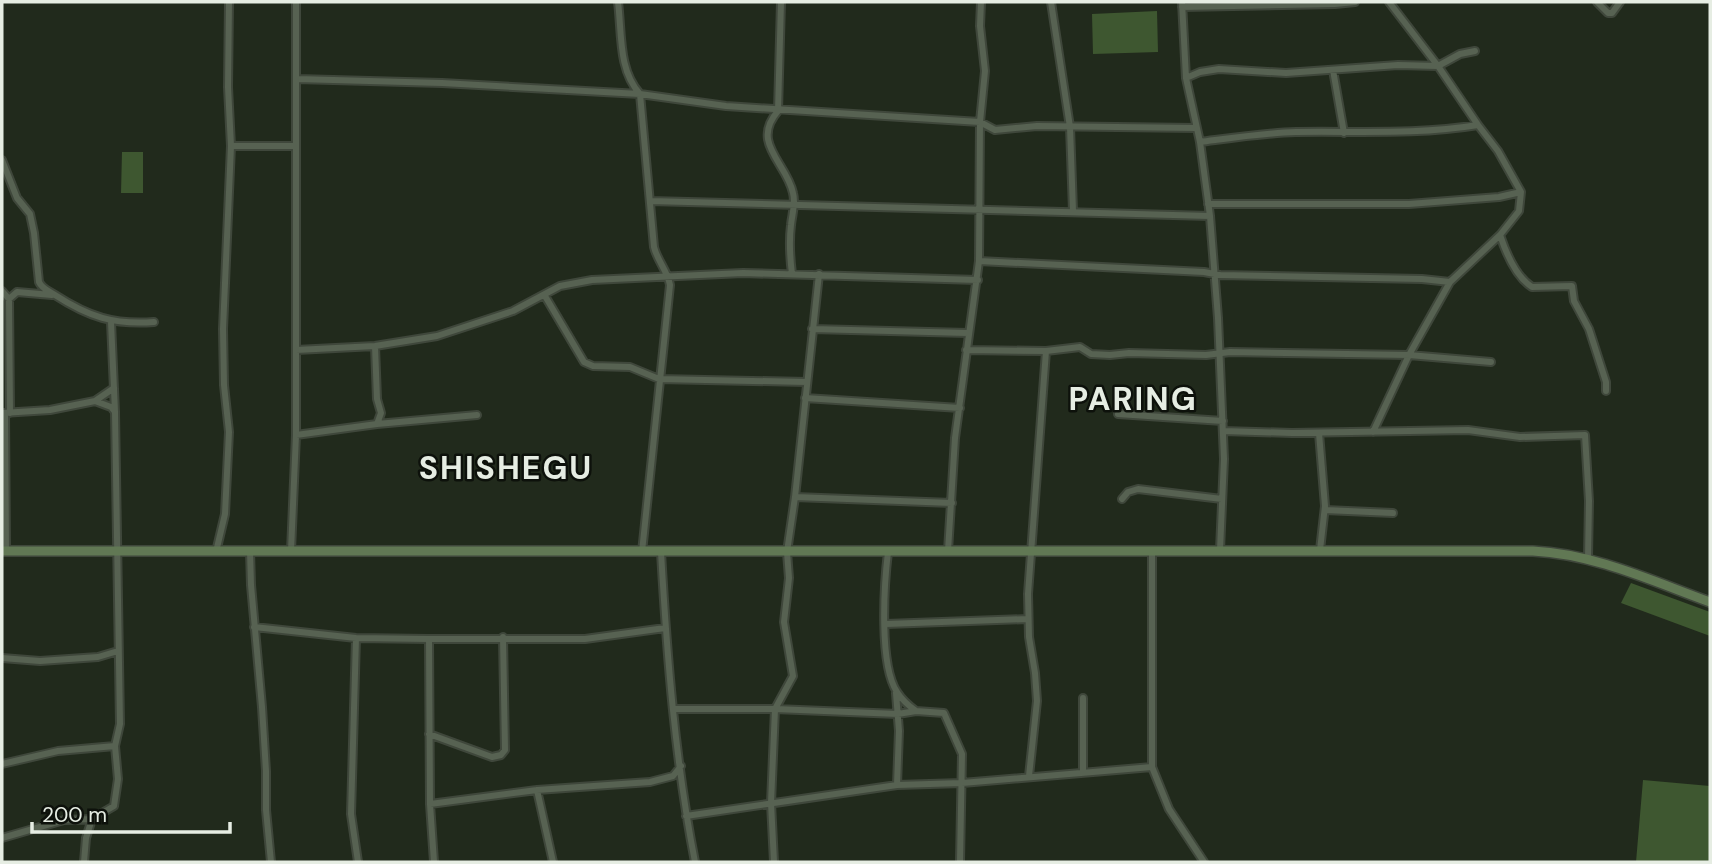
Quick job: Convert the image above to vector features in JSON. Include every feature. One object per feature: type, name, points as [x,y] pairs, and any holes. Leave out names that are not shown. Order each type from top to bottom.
[{"type":"main road","points":[[4,551],[1533,551],[1588,558],[1710,602]]},
{"type":"street","points":[[216,552],[228,488],[229,432],[224,385],[223,329],[231,146],[228,87],[229,2]]},
{"type":"street","points":[[291,551],[296,435],[296,2]]},
{"type":"street","points":[[618,2],[625,69],[631,85],[640,94],[654,247],[657,260],[669,278],[667,321],[642,552]]},
{"type":"street","points":[[781,2],[778,111],[768,121],[770,148],[789,181],[794,204],[790,226],[792,274]]},
{"type":"street","points":[[948,551],[955,438],[968,333],[978,280],[980,122],[985,71],[980,26],[981,2]]},
{"type":"street","points":[[1051,2],[1070,127],[1073,211]]},
{"type":"street","points":[[1220,550],[1223,421],[1220,353],[1210,216],[1200,142],[1186,78],[1182,5],[1246,3],[1273,6],[1355,2]]},
{"type":"street","points":[[1373,432],[1409,355],[1450,282],[1500,235],[1519,211],[1521,192],[1498,151],[1389,2]]},
{"type":"street","points":[[1597,2],[1608,13],[1612,13],[1620,2]]},
{"type":"street","points":[[1186,78],[1200,72],[1219,69],[1286,73],[1398,65],[1438,66],[1460,54],[1475,51]]},
{"type":"street","points":[[1333,70],[1344,133]]},
{"type":"street","points":[[297,79],[442,82],[640,94],[700,104],[778,111],[980,122],[995,130],[1037,126],[1196,128]]},
{"type":"street","points":[[1200,142],[1280,133],[1445,130],[1478,125]]},
{"type":"street","points":[[231,146],[295,146]]},
{"type":"street","points":[[2,159],[17,198],[30,214],[40,285],[68,304],[111,322],[154,322]]},
{"type":"street","points":[[1208,204],[1409,204],[1500,197],[1521,192]]},
{"type":"street","points":[[650,201],[1210,216]]},
{"type":"street","points":[[1500,235],[1528,285],[1572,286],[1574,301],[1589,329],[1606,382],[1606,391]]},
{"type":"street","points":[[979,261],[1214,275],[1422,279],[1450,282]]},
{"type":"street","points":[[296,350],[375,346],[437,336],[513,311],[560,286],[592,280],[743,273],[978,280]]},
{"type":"street","points":[[774,862],[771,803],[775,709],[793,676],[785,622],[789,578],[787,552],[819,274]]},
{"type":"street","points":[[2,291],[9,299],[4,551]]},
{"type":"street","points":[[9,299],[17,292],[55,295]]},
{"type":"street","points":[[545,296],[584,362],[593,366],[630,367],[659,379],[807,382]]},
{"type":"street","points":[[2,838],[64,820],[92,819],[114,806],[118,779],[115,746],[120,724],[111,322]]},
{"type":"street","points":[[812,329],[968,333]]},
{"type":"street","points":[[375,346],[377,399],[381,413],[377,424]]},
{"type":"street","points":[[966,350],[1046,351],[1080,347],[1091,354],[1110,355],[1409,355],[1492,362]]},
{"type":"street","points":[[1029,776],[1037,701],[1028,619],[1046,351]]},
{"type":"street","points":[[6,413],[50,410],[95,401],[114,388]]},
{"type":"street","points":[[805,398],[960,408]]},
{"type":"street","points":[[95,401],[111,407],[115,412]]},
{"type":"street","points":[[1118,414],[1223,421]]},
{"type":"street","points":[[296,435],[477,415]]},
{"type":"street","points":[[1223,431],[1480,431],[1520,437],[1585,435],[1589,501],[1588,558]]},
{"type":"street","points":[[1319,433],[1325,510],[1320,550]]},
{"type":"street","points":[[1122,499],[1128,492],[1138,489],[1222,499]]},
{"type":"street","points":[[795,498],[952,503]]},
{"type":"street","points":[[1325,510],[1393,513]]},
{"type":"street","points":[[250,551],[271,862]]},
{"type":"street","points":[[661,552],[673,709],[686,816],[695,862]]},
{"type":"street","points":[[888,552],[883,604],[888,671],[895,691],[898,714],[897,785]]},
{"type":"street","points":[[1152,552],[1152,767],[1169,809],[1203,862]]},
{"type":"street","points":[[886,624],[1028,619]]},
{"type":"street","points":[[254,627],[356,638],[429,639],[585,639],[666,628]]},
{"type":"street","points":[[429,734],[492,757],[505,750],[503,637]]},
{"type":"street","points":[[356,638],[351,814],[358,862]]},
{"type":"street","points":[[429,639],[430,804],[434,862]]},
{"type":"street","points":[[2,658],[30,661],[87,658],[118,651]]},
{"type":"street","points":[[895,691],[916,712]]},
{"type":"street","points":[[1083,698],[1083,772]]},
{"type":"street","points":[[673,709],[944,713],[962,754],[960,862]]},
{"type":"street","points":[[2,764],[58,751],[115,746]]},
{"type":"street","points":[[430,804],[537,790],[664,780],[673,776],[681,766]]},
{"type":"street","points":[[686,816],[897,785],[962,783],[1152,767]]},
{"type":"street","points":[[537,790],[553,862]]},
{"type":"street","points":[[83,862],[92,819]]},
{"type":"green space","points":[[1157,11],[1158,52],[1093,54],[1092,14]]},
{"type":"green space","points":[[122,152],[143,152],[143,193],[121,193]]},
{"type":"green space","points":[[1631,583],[1710,612],[1710,636],[1621,603]]},
{"type":"green space","points":[[1643,780],[1710,786],[1709,862],[1636,862]]},
{"type":"district","name":"PARING","points":[[1133,399]]},
{"type":"district","name":"SHISHEGU","points":[[506,468]]}]
